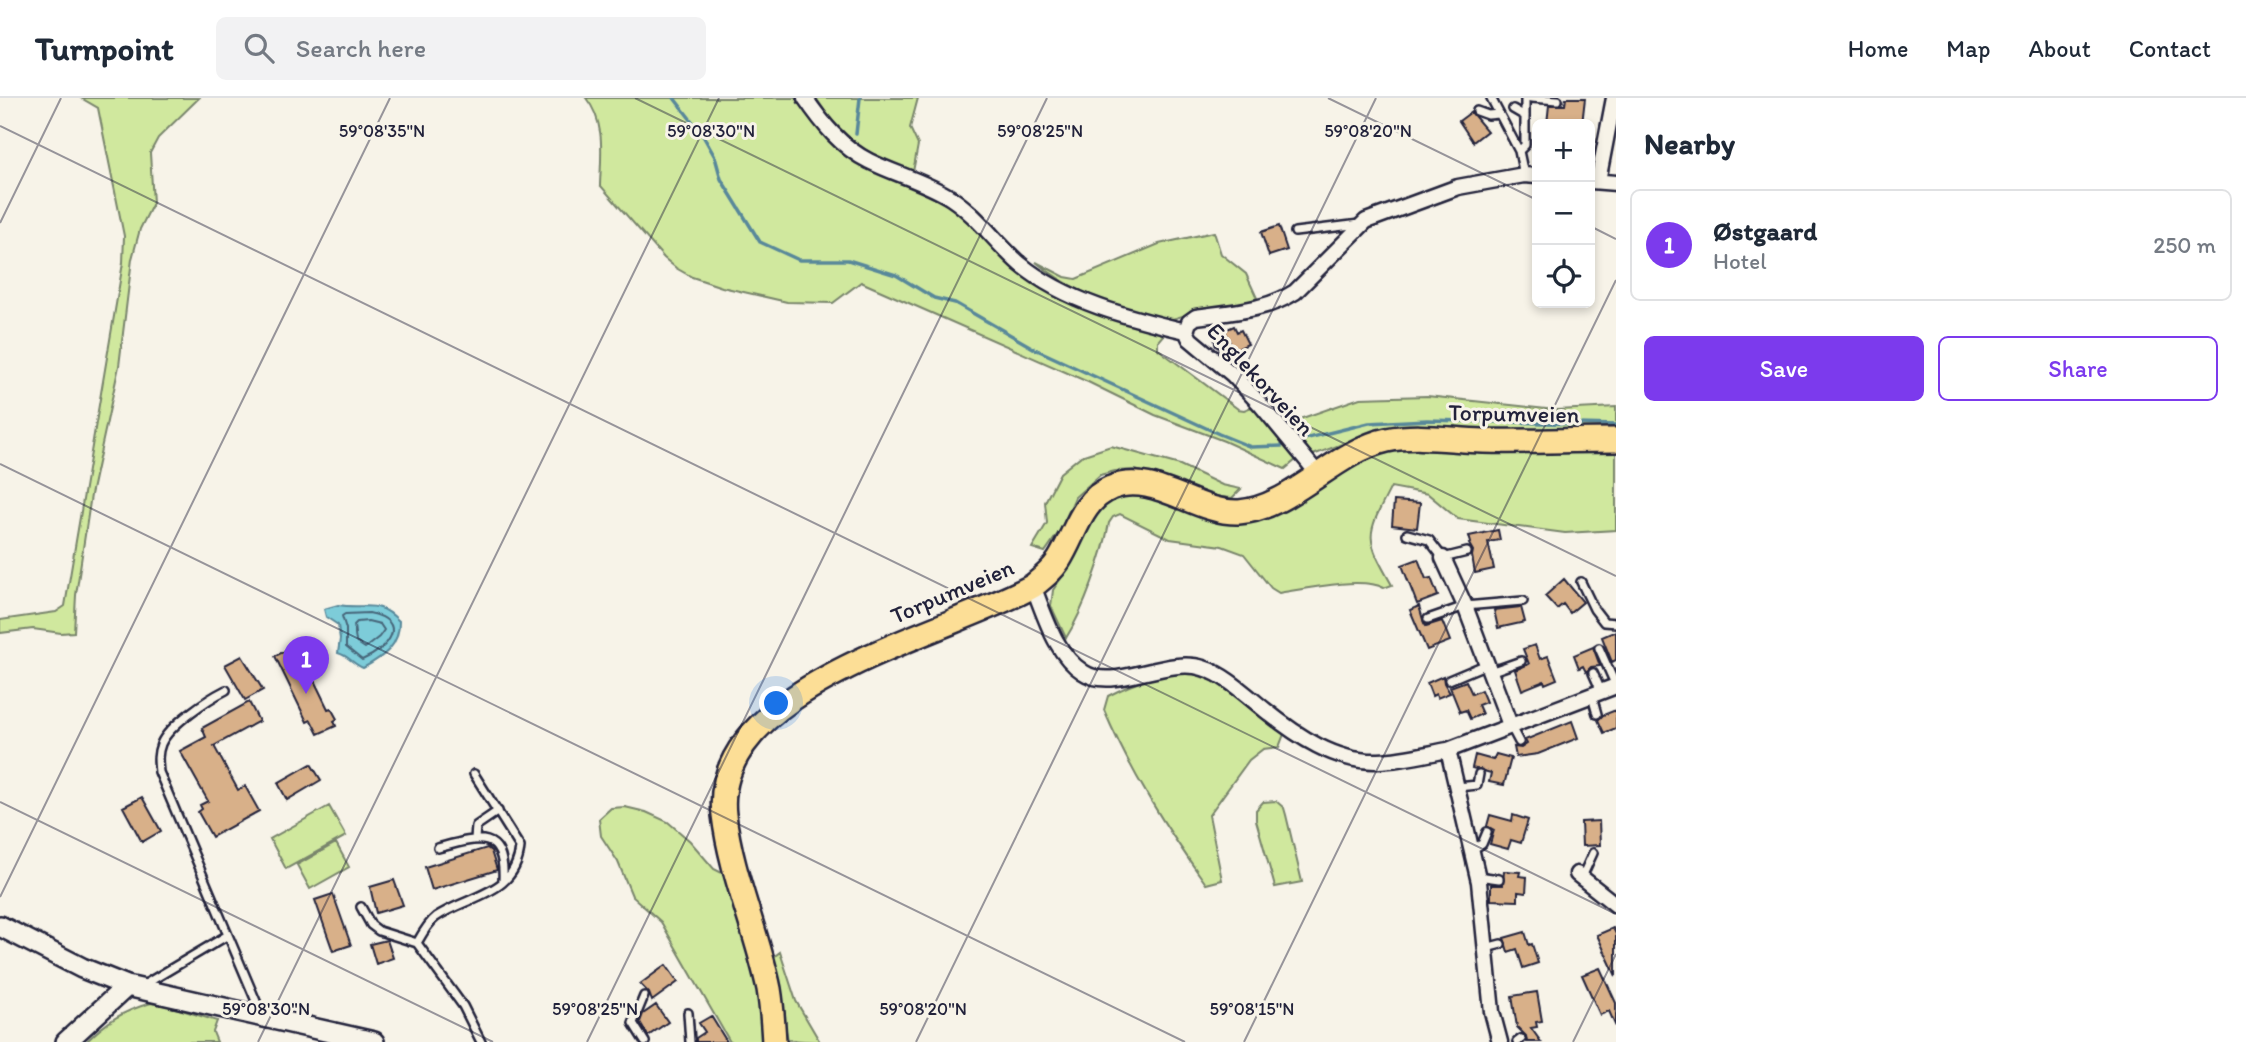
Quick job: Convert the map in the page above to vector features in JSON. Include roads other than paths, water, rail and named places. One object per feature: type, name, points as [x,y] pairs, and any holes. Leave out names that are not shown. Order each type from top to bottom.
[{"type":"main road","name":"Torpumveien","points":[[774,1042],[769,990],[724,816],[726,785],[740,749],[760,725],[793,697],[877,652],[1033,586],[1059,560],[1089,504],[1108,489],[1120,485],[1137,484],[1213,509],[1236,512],[1259,508],[1355,452],[1387,440],[1616,440]]},
{"type":"main road","points":[[0,926],[82,968],[132,987],[361,1041]]},
{"type":"main road","points":[[66,1042],[132,987]]},
{"type":"street","points":[[805,98],[821,122],[848,148],[964,207],[1010,254],[1036,275],[1067,292],[1131,318],[1186,331]]},
{"type":"street","points":[[1595,177],[1614,98]]},
{"type":"street","name":"Englekorveien","points":[[1318,474],[1233,375],[1195,345],[1186,331],[1189,322],[1196,317],[1265,306],[1282,300],[1295,292],[1364,223],[1458,187],[1531,176]]},
{"type":"street","points":[[1595,181],[1616,183]]},
{"type":"street","points":[[1443,558],[1465,606],[1510,725]]},
{"type":"street","points":[[1033,586],[1057,643],[1068,660],[1083,673],[1111,679],[1176,666],[1202,667],[1232,684],[1296,735],[1354,758],[1378,761],[1448,750],[1616,686]]},
{"type":"street","points":[[1448,750],[1478,876],[1492,1013],[1500,1042]]},
{"type":"street","points":[[1579,875],[1616,905]]},
{"type":"lane","points":[[1491,98],[1531,176]]},
{"type":"lane","points":[[1519,150],[1525,145],[1525,98]]},
{"type":"lane","points":[[1531,98],[1558,100]]},
{"type":"lane","points":[[1513,109],[1525,116]]},
{"type":"lane","points":[[1477,111],[1488,115],[1499,114]]},
{"type":"lane","points":[[1295,232],[1364,223]]},
{"type":"lane","points":[[1218,313],[1220,343]]},
{"type":"lane","points":[[1407,534],[1429,540],[1443,558],[1466,552]]},
{"type":"lane","points":[[1581,582],[1594,609],[1604,622],[1616,622]]},
{"type":"lane","points":[[1428,619],[1465,606],[1523,601]]},
{"type":"lane","points":[[1599,648],[1616,686]]},
{"type":"lane","points":[[1449,680],[1521,661]]},
{"type":"lane","points":[[1594,673],[1597,713]]},
{"type":"lane","points":[[226,690],[175,727],[162,741],[158,755],[161,780],[263,1017]]},
{"type":"lane","points":[[1510,725],[1519,742]]},
{"type":"lane","points":[[417,943],[436,917],[485,894],[515,869],[520,847],[474,774]]},
{"type":"lane","points":[[1458,788],[1477,785],[1479,774]]},
{"type":"lane","points":[[475,839],[477,826],[498,811]]},
{"type":"lane","points":[[1472,849],[1482,844],[1487,832]]},
{"type":"lane","points":[[438,848],[486,839],[500,850],[504,862],[503,881]]},
{"type":"lane","points":[[1579,875],[1593,853]]},
{"type":"lane","points":[[1478,876],[1499,879]]},
{"type":"lane","points":[[362,907],[370,925],[379,931],[417,943],[463,1006],[481,1042]]},
{"type":"lane","points":[[132,987],[228,935]]},
{"type":"lane","points":[[1486,948],[1501,944]]},
{"type":"lane","points":[[644,996],[633,1023],[645,1042]]},
{"type":"lane","points":[[688,1013],[690,1042]]},
{"type":"water","points":[[338,605],[377,607],[399,621],[397,637],[389,650],[363,668],[338,653],[338,625],[326,617],[324,609]]},
{"type":"waterway","points":[[674,98],[702,134],[715,157],[721,179],[760,242],[799,260],[848,260],[896,275],[934,298],[955,303],[1035,349],[1219,434],[1251,447],[1282,446]]},
{"type":"waterway","points":[[856,134],[860,98]]},
{"type":"waterway","points":[[1300,440],[1369,423],[1427,420],[1616,425]]},
{"type":"place","name":"Østgaard","points":[[306,694]]}]
